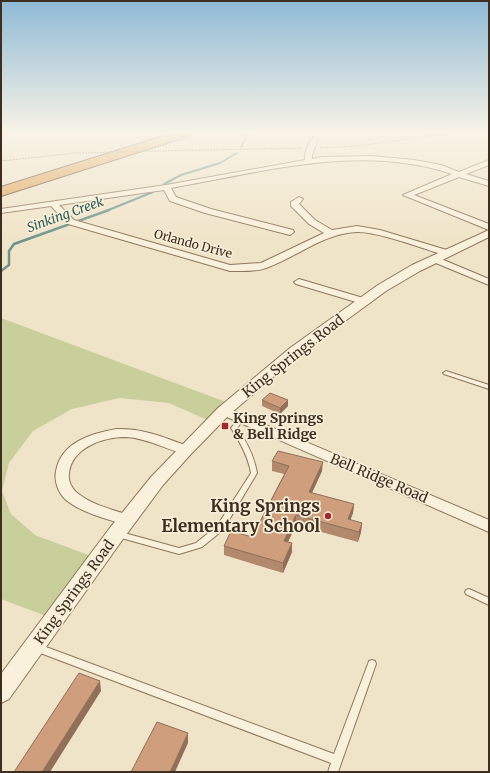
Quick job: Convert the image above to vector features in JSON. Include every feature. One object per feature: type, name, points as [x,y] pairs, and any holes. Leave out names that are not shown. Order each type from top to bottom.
[{"type":"highway","points":[[1,181],[40,169]]},
{"type":"highway","points":[[1,192],[73,169]]},
{"type":"street","points":[[1,211],[166,187],[261,169]]},
{"type":"street","points":[[442,169],[489,184]]},
{"type":"street","points":[[472,169],[407,195],[489,227]]},
{"type":"street","points":[[166,187],[173,199],[208,211],[290,232]]},
{"type":"street","points":[[299,199],[294,204],[312,222],[331,233]]},
{"type":"street","name":"Orlando Drive","points":[[52,203],[71,222],[223,266],[248,268],[263,266],[331,233],[357,230],[380,233],[440,256],[489,282]]},
{"type":"street","name":"King Springs Road","points":[[1,692],[116,534],[157,481],[185,450],[224,411],[295,351],[398,278],[489,233]]},
{"type":"street","points":[[299,282],[366,302]]},
{"type":"street","name":"Bell Ridge Road","points":[[224,411],[489,526]]},
{"type":"street","points":[[127,520],[79,501],[71,496],[64,488],[62,481],[63,465],[69,456],[76,449],[100,436],[127,433],[142,434],[185,450]]},
{"type":"lane","points":[[446,373],[489,387]]},
{"type":"lane","points":[[116,534],[179,550],[199,544],[220,528],[254,473],[252,462],[242,439],[234,428],[242,418]]},
{"type":"lane","points":[[469,592],[489,602]]},
{"type":"lane","points":[[34,647],[337,760]]},
{"type":"lane","points":[[333,772],[372,664]]},
{"type":"green space","points":[[1,318],[226,402],[207,420],[169,403],[119,398],[72,409],[33,431],[9,463],[2,491],[11,514],[35,535],[99,559],[54,619],[1,599]]},
{"type":"building","points":[[270,393],[288,400],[280,408],[262,400]]},
{"type":"building","name":"King Springs Elementary School","points":[[278,451],[323,462],[309,492],[354,504],[348,519],[362,523],[359,532],[296,515],[284,541],[292,543],[283,563],[224,546],[231,531],[252,537],[289,466],[272,461]]},
{"type":"building","points":[[79,673],[100,681],[42,772],[14,772]]},
{"type":"building","points":[[157,722],[188,733],[170,772],[131,772]]},
{"type":"waterway","name":"Sinking Creek","points":[[164,184],[181,175],[200,169]]},
{"type":"waterway","name":"Sinking Creek","points":[[106,211],[153,192]]},
{"type":"waterway","name":"Sinking Creek","points":[[1,271],[9,265],[9,251],[14,244],[109,210]]},
{"type":"place","name":"King Springs & Bell Ridge","points":[[225,426]]},
{"type":"place","name":"King Springs Elementary School","points":[[328,516]]}]
